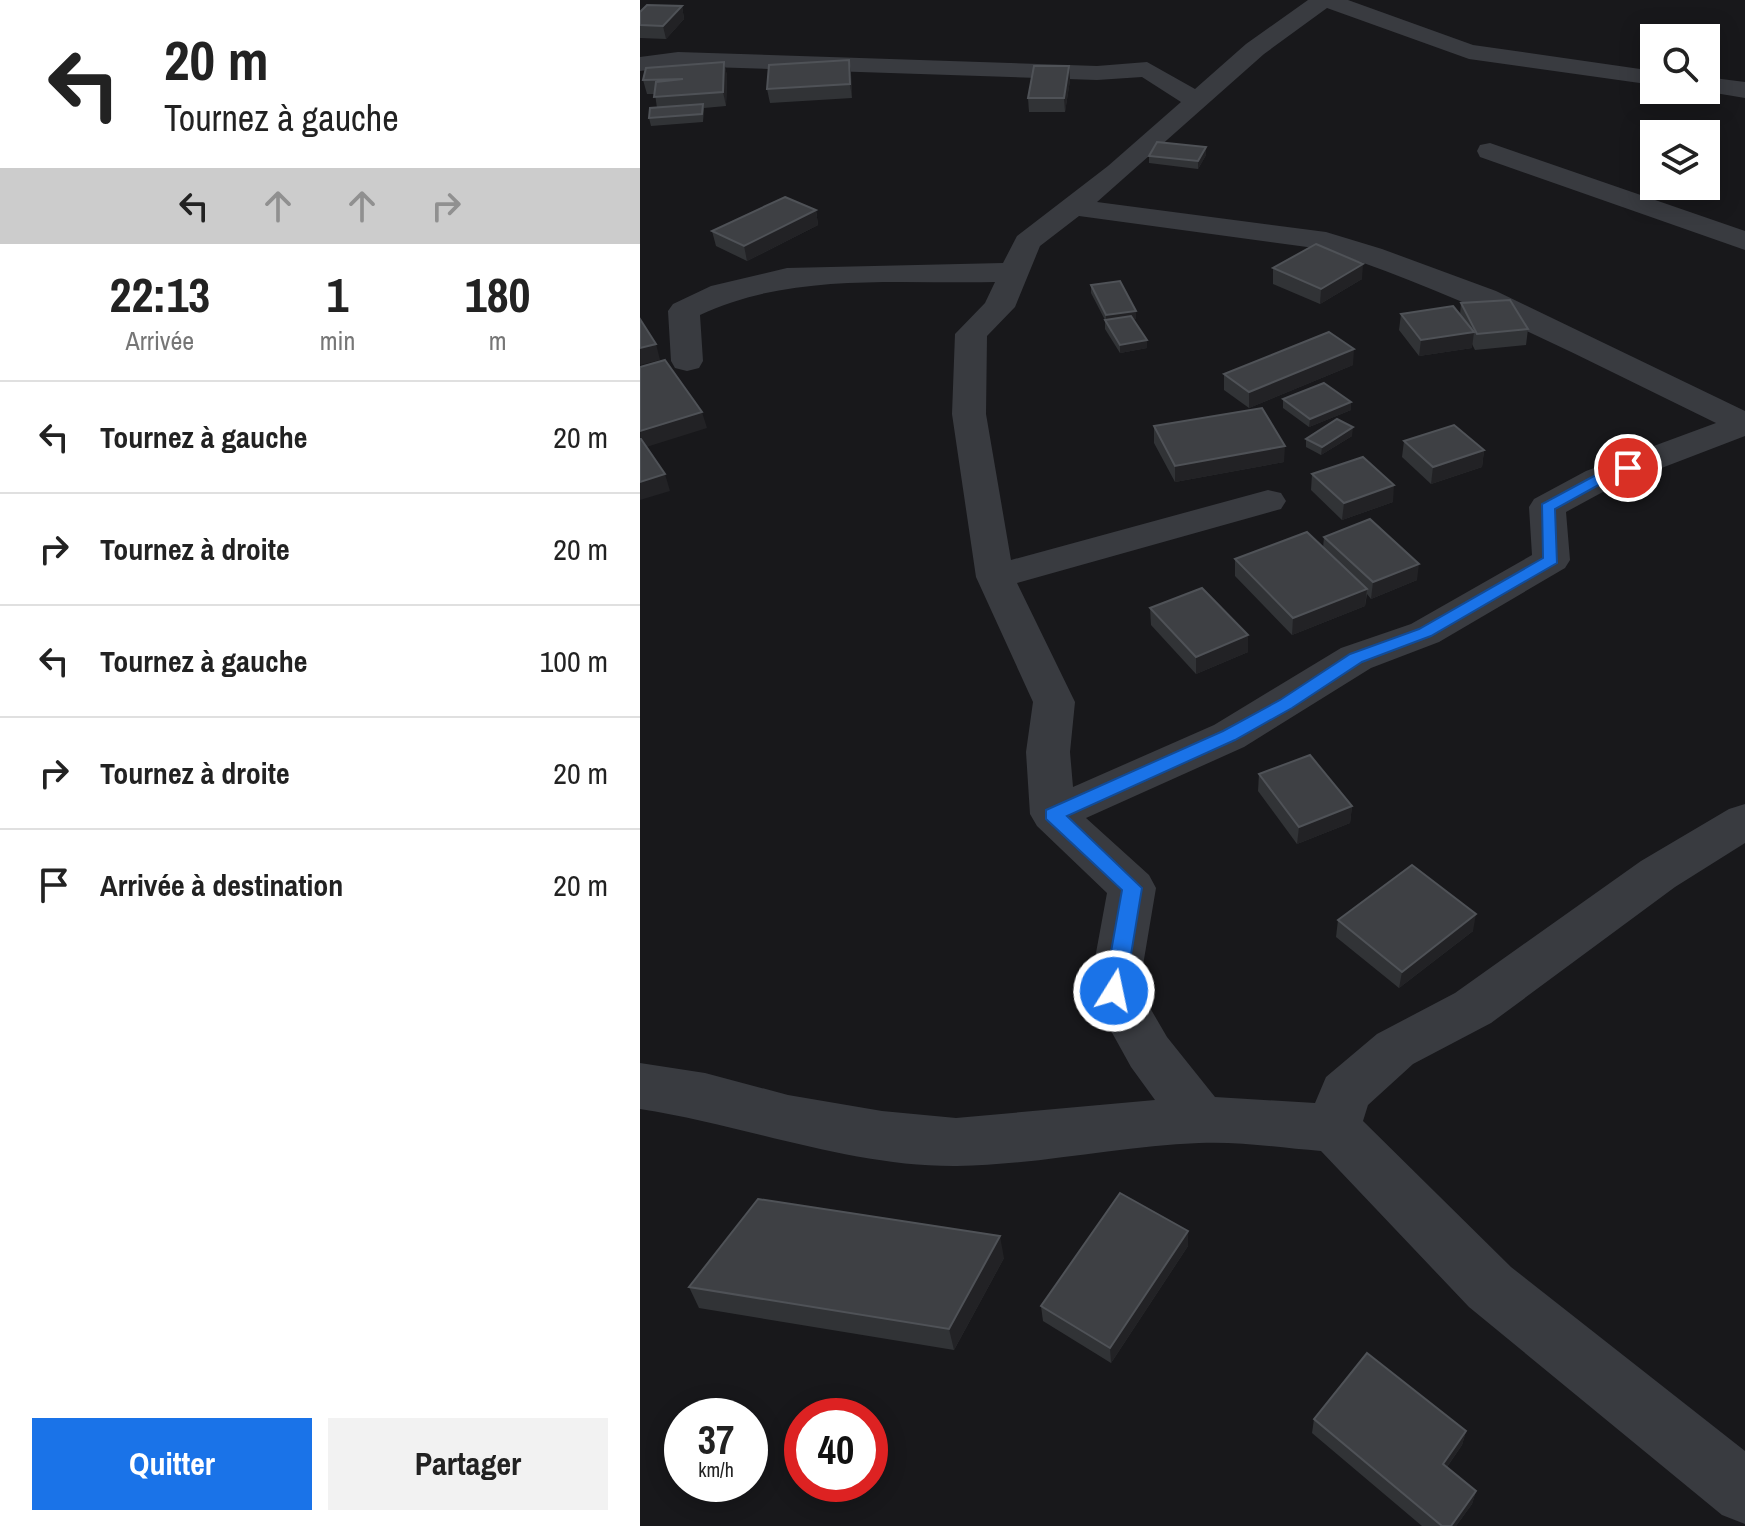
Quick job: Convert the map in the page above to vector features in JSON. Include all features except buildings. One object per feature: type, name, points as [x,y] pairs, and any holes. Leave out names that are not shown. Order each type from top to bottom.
[{"type":"street","points":[[1201,1119],[1149,1052],[1114,991],[1132,888],[1053,814],[1048,752],[1054,702],[995,577],[969,414],[971,334],[999,307],[1027,242],[1074,207],[1255,49],[1325,0],[1469,52],[1640,76]]},
{"type":"street","points":[[640,64],[678,59],[1097,73],[1147,69],[1196,101]]},
{"type":"street","points":[[1720,87],[1745,90]]},
{"type":"street","points":[[1490,151],[1745,241]]},
{"type":"street","points":[[1074,207],[1326,241],[1371,255],[1485,298],[1745,424]]},
{"type":"street","points":[[687,361],[684,311],[722,293],[787,277],[1015,272]]},
{"type":"street","points":[[1053,814],[1229,736],[1286,704],[1356,658],[1425,633],[1551,560],[1547,507],[1599,479],[1745,424]]},
{"type":"street","points":[[995,577],[1268,501]]},
{"type":"street","points":[[1334,1128],[1345,1093],[1395,1049],[1473,1008],[1658,874],[1745,821]]},
{"type":"street","points":[[640,1086],[705,1096],[788,1118],[882,1135],[956,1142],[1201,1119],[1334,1128],[1490,1287],[1745,1492]]},
{"type":"route","points":[[1114,991],[1132,888],[1053,814],[1229,736],[1286,704],[1356,658],[1425,633],[1551,560],[1547,507],[1599,479],[1628,468]]}]
